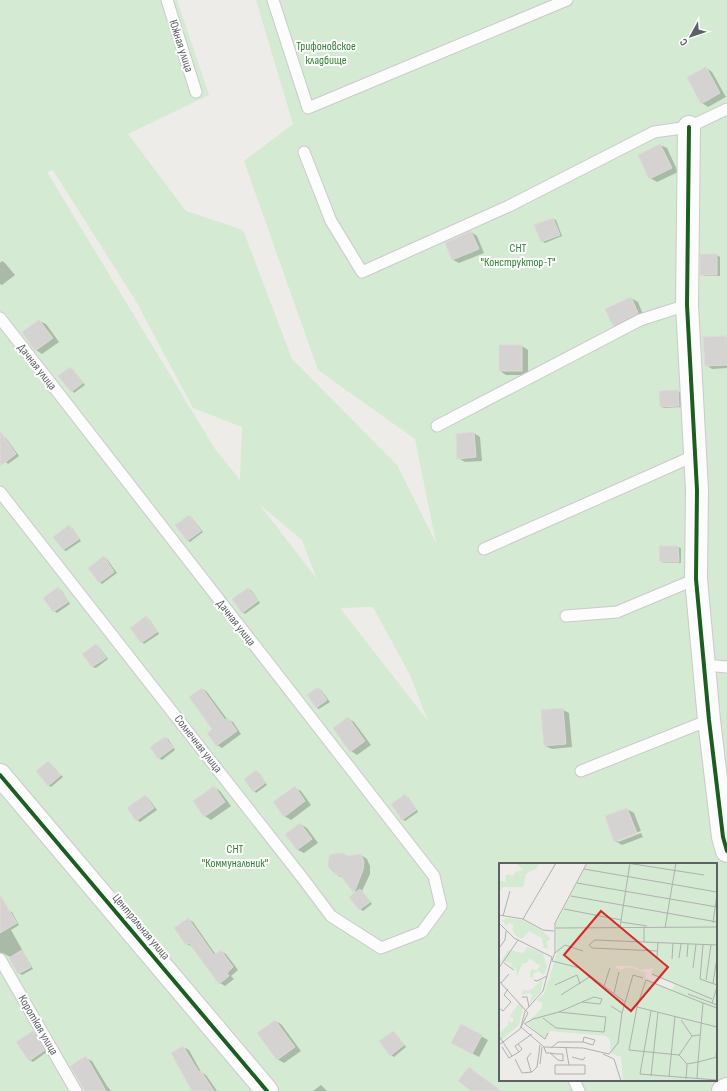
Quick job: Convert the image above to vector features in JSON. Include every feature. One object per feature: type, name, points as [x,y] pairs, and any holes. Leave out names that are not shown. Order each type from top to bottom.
[{"type":"street","points":[[689,127],[687,305],[696,455],[696,579],[709,720],[722,837],[727,851]]},
{"type":"street","name":"Центральная улица","points":[[0,777],[267,1091]]},
{"type":"street","points":[[723,1091],[727,1089]]},
{"type":"lane","name":"Южная улица","points":[[167,0],[196,92]]},
{"type":"lane","points":[[273,0],[308,108],[567,0]]},
{"type":"lane","points":[[304,152],[331,221],[362,272],[509,206],[654,132],[689,127],[727,109]]},
{"type":"lane","points":[[437,426],[640,320],[687,305]]},
{"type":"lane","name":"Дачная улица","points":[[0,318],[434,876],[441,906],[422,932]]},
{"type":"lane","points":[[484,549],[696,455]]},
{"type":"lane","name":"Солнечная улица","points":[[0,492],[331,916],[381,948],[422,932]]},
{"type":"lane","points":[[566,616],[617,612],[696,579]]},
{"type":"lane","points":[[705,665],[727,667]]},
{"type":"lane","points":[[581,771],[709,720]]},
{"type":"lane","name":"Короткая улица","points":[[0,959],[76,1091]]},
{"type":"lane","points":[[574,1081],[579,1091]]},
{"type":"green space","points":[[0,0],[177,0],[209,95],[128,134],[186,211],[243,230],[292,359],[397,465],[436,543],[415,439],[318,370],[244,161],[293,124],[256,0],[727,0],[727,1091],[0,1091]],"holes":[[[53,170],[137,303],[193,408],[242,427],[240,480],[215,449],[47,172]],[[259,504],[302,540],[317,579]],[[373,607],[410,675],[428,721],[340,608]]]},
{"type":"building","points":[[706,67],[720,93],[701,104],[687,77]]},
{"type":"building","points":[[660,144],[672,168],[649,179],[638,155]]},
{"type":"building","points":[[553,218],[560,235],[541,242],[534,225]]},
{"type":"building","points":[[471,231],[479,249],[452,260],[445,243]]},
{"type":"building","points":[[700,254],[717,254],[717,275],[700,275]]},
{"type":"building","points":[[631,297],[638,313],[613,326],[605,309]]},
{"type":"building","points":[[39,320],[53,338],[35,351],[22,332]]},
{"type":"building","points":[[727,336],[727,365],[705,366],[703,337]]},
{"type":"building","points":[[499,345],[522,345],[522,371],[499,371]]},
{"type":"building","points":[[70,367],[83,383],[71,392],[58,376]]},
{"type":"building","points":[[678,390],[679,406],[660,407],[659,391]]},
{"type":"building","points":[[0,431],[16,454],[0,466]]},
{"type":"building","points":[[474,432],[476,457],[457,459],[456,434]]},
{"type":"building","points":[[189,515],[201,531],[187,541],[175,525]]},
{"type":"building","points":[[69,525],[79,539],[63,550],[53,537]]},
{"type":"building","points":[[659,546],[678,546],[679,562],[660,562]]},
{"type":"building","points":[[104,556],[114,572],[99,583],[88,568]]},
{"type":"building","points":[[58,587],[68,602],[53,612],[43,598]]},
{"type":"building","points":[[248,588],[258,601],[242,613],[232,599]]},
{"type":"building","points":[[146,616],[157,632],[141,643],[130,628]]},
{"type":"building","points":[[96,644],[106,658],[92,667],[82,654]]},
{"type":"building","points":[[318,687],[327,700],[316,708],[307,695]]},
{"type":"building","points":[[202,688],[225,720],[228,718],[237,731],[216,746],[207,733],[212,729],[189,697]]},
{"type":"building","points":[[563,708],[566,744],[544,746],[541,710]]},
{"type":"building","points":[[348,717],[365,741],[350,752],[333,728]]},
{"type":"building","points":[[165,737],[173,748],[158,759],[150,747]]},
{"type":"building","points":[[48,761],[61,775],[48,786],[36,771]]},
{"type":"building","points":[[256,770],[265,783],[253,792],[244,779]]},
{"type":"building","points":[[214,786],[225,802],[204,817],[193,801]]},
{"type":"building","points":[[295,786],[305,801],[284,817],[273,802]]},
{"type":"building","points":[[405,794],[416,810],[402,820],[391,804]]},
{"type":"building","points":[[145,795],[154,808],[136,821],[127,808]]},
{"type":"building","points":[[627,808],[637,833],[614,842],[605,816]]},
{"type":"building","points":[[300,823],[312,839],[297,850],[285,834]]},
{"type":"building","points":[[343,853],[347,856],[361,854],[364,862],[363,870],[354,893],[340,875],[335,874],[328,867],[330,855]]},
{"type":"building","points":[[360,889],[370,902],[359,910],[349,897]]},
{"type":"building","points":[[0,895],[17,923],[0,933]]},
{"type":"building","points":[[188,918],[214,955],[221,950],[233,967],[227,973],[229,976],[219,984],[189,943],[186,945],[174,928]]},
{"type":"building","points":[[22,950],[31,967],[18,974],[9,958]]},
{"type":"building","points":[[275,1020],[295,1047],[277,1060],[257,1033]]},
{"type":"building","points":[[461,1024],[482,1035],[472,1054],[451,1043]]},
{"type":"building","points":[[33,1031],[45,1050],[29,1061],[16,1042]]},
{"type":"building","points":[[393,1031],[404,1045],[390,1056],[379,1041]]},
{"type":"building","points":[[183,1046],[199,1072],[201,1071],[214,1091],[192,1091],[171,1053]]},
{"type":"building","points":[[86,1056],[106,1091],[85,1091],[70,1066]]},
{"type":"building","points":[[469,1067],[501,1091],[471,1091],[458,1081]]},
{"type":"cycle path","points":[[689,127],[687,305],[697,490],[696,579],[709,720],[723,837],[727,851]]},
{"type":"cycle path","points":[[0,775],[267,1091]]},
{"type":"park label","name":"Трифоновское кладбище","points":[[326,53]]},
{"type":"park label","name":"СНТ \"Конструктор-Т\"","points":[[518,255]]},
{"type":"park label","name":"СНТ \"Коммунальник\"","points":[[235,856]]}]
